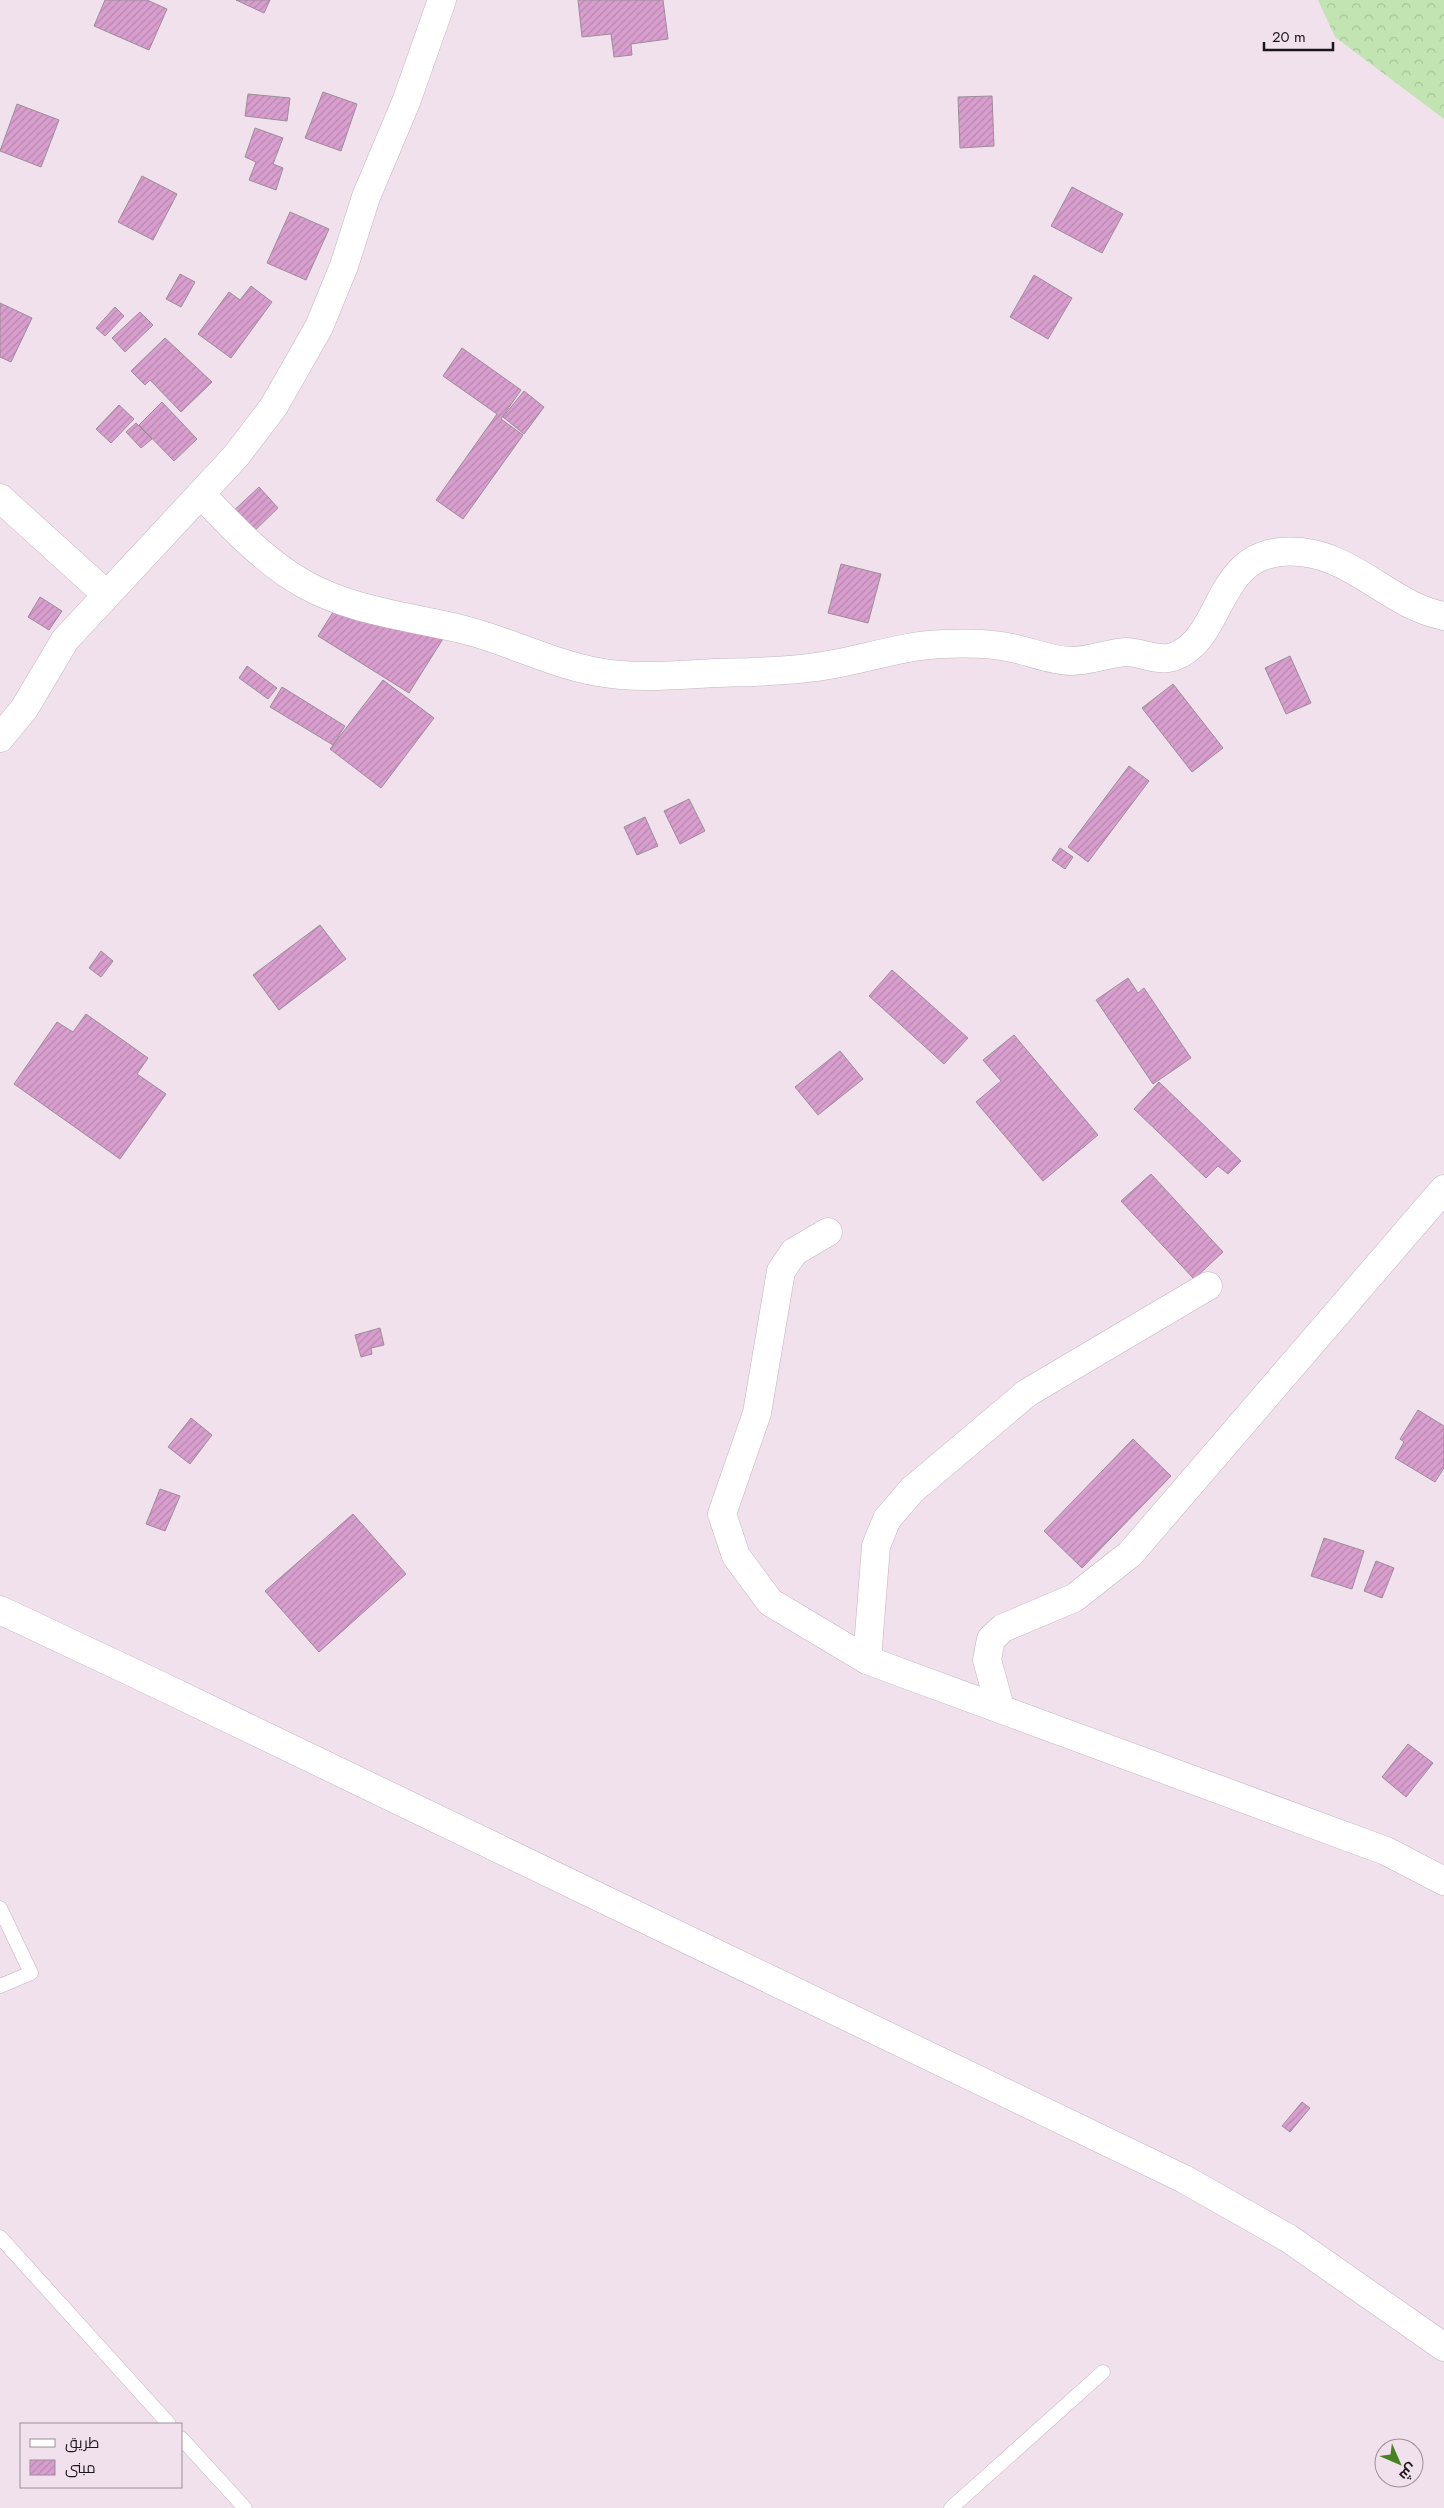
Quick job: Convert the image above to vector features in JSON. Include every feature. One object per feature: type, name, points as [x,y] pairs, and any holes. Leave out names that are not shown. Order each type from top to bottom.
[{"type":"street","points":[[0,738],[24,709],[65,640],[236,456],[274,406],[319,327],[344,266],[366,197],[406,102],[442,0]]},
{"type":"street","points":[[201,494],[232,527],[300,582],[336,600],[418,621],[460,628],[520,646],[555,660],[596,672],[620,675],[693,674],[817,667],[918,646],[944,644],[1010,647],[1071,661],[1129,652],[1162,658],[1174,657],[1196,641],[1230,585],[1242,570],[1255,559],[1282,552],[1315,554],[1346,565],[1415,606],[1444,616]]},
{"type":"street","points":[[0,498],[106,594]]},
{"type":"street","points":[[1000,1707],[987,1660],[991,1639],[1002,1628],[1074,1598],[1130,1554],[1444,1189]]},
{"type":"street","points":[[828,1232],[794,1252],[781,1271],[756,1412],[722,1514],[736,1556],[770,1602],[867,1660],[1000,1707],[1386,1851],[1444,1881]]},
{"type":"street","points":[[867,1660],[876,1546],[887,1519],[912,1490],[1027,1393],[1208,1286]]},
{"type":"street","points":[[0,1610],[166,1688],[1184,2179],[1288,2238],[1444,2347]]},
{"type":"lane","points":[[0,1908],[31,1972],[0,1986]]},
{"type":"lane","points":[[0,2237],[168,2423]]},
{"type":"lane","points":[[951,2508],[1103,2372]]},
{"type":"lane","points":[[182,2439],[245,2508]]},
{"type":"green space","points":[[1318,0],[1444,0],[1444,119],[1335,37]]},
{"type":"building","points":[[105,0],[147,0],[167,9],[149,50],[94,26]]},
{"type":"building","points":[[236,0],[270,0],[264,13]]},
{"type":"building","points":[[578,0],[663,0],[668,39],[631,44],[632,55],[614,57],[611,34],[582,37]]},
{"type":"building","points":[[323,92],[357,104],[341,151],[305,138]]},
{"type":"building","points":[[248,94],[290,98],[287,121],[245,116]]},
{"type":"building","points":[[992,96],[994,146],[960,148],[958,97]]},
{"type":"building","points":[[17,104],[59,120],[41,167],[0,151]]},
{"type":"building","points":[[255,128],[283,138],[273,164],[283,168],[276,190],[249,180],[256,162],[245,157]]},
{"type":"building","points":[[142,176],[177,194],[153,240],[118,222]]},
{"type":"building","points":[[1072,187],[1123,214],[1102,253],[1051,226]]},
{"type":"building","points":[[290,212],[329,229],[306,280],[267,263]]},
{"type":"building","points":[[180,274],[195,282],[181,307],[166,299]]},
{"type":"building","points":[[1034,275],[1072,298],[1048,339],[1010,317]]},
{"type":"building","points":[[251,286],[272,302],[231,358],[198,334],[229,292],[240,300]]},
{"type":"building","points":[[0,303],[32,318],[11,362],[0,357]]},
{"type":"building","points":[[115,307],[124,316],[105,336],[96,328]]},
{"type":"building","points":[[140,312],[153,325],[125,352],[112,338]]},
{"type":"building","points":[[165,338],[212,382],[181,412],[150,380],[145,385],[131,371]]},
{"type":"building","points":[[462,348],[521,390],[501,419],[523,435],[463,519],[436,500],[497,414],[443,376]]},
{"type":"building","points":[[524,391],[544,407],[524,434],[503,417]]},
{"type":"building","points":[[162,402],[197,439],[174,461],[139,425]]},
{"type":"building","points":[[119,405],[134,419],[111,443],[96,429]]},
{"type":"building","points":[[136,423],[152,439],[141,448],[126,432]]},
{"type":"building","points":[[259,487],[278,508],[249,536],[229,515]]},
{"type":"building","points":[[841,564],[881,574],[868,623],[828,613]]},
{"type":"building","points":[[347,590],[446,634],[409,693],[318,636]]},
{"type":"building","points":[[40,597],[62,611],[49,630],[28,617]]},
{"type":"building","points":[[1290,656],[1311,703],[1286,714],[1265,668]]},
{"type":"building","points":[[247,666],[277,688],[268,699],[239,678]]},
{"type":"building","points":[[383,680],[434,718],[381,788],[330,749]]},
{"type":"building","points":[[1173,684],[1223,748],[1192,772],[1142,708]]},
{"type":"building","points":[[282,687],[345,726],[333,745],[270,707]]},
{"type":"building","points":[[1129,766],[1149,781],[1088,862],[1068,847]]},
{"type":"building","points":[[689,799],[705,831],[680,844],[664,811]]},
{"type":"building","points":[[645,817],[658,846],[637,855],[624,827]]},
{"type":"building","points":[[1060,848],[1073,857],[1065,869],[1052,860]]},
{"type":"building","points":[[320,925],[346,959],[279,1010],[253,975]]},
{"type":"building","points":[[101,951],[113,961],[101,977],[89,968]]},
{"type":"building","points":[[892,970],[968,1038],[944,1064],[869,996]]},
{"type":"building","points":[[1128,978],[1138,993],[1144,988],[1191,1058],[1153,1084],[1096,1000]]},
{"type":"building","points":[[86,1014],[148,1058],[137,1074],[166,1094],[120,1159],[14,1084],[57,1022],[73,1032]]},
{"type":"building","points":[[1014,1035],[1098,1135],[1043,1181],[976,1102],[1001,1081],[983,1060]]},
{"type":"building","points":[[840,1051],[863,1079],[818,1115],[795,1087]]},
{"type":"building","points":[[1159,1082],[1241,1161],[1228,1174],[1218,1166],[1206,1178],[1134,1109]]},
{"type":"building","points":[[1151,1174],[1223,1252],[1194,1279],[1121,1201]]},
{"type":"building","points":[[380,1328],[384,1345],[371,1348],[372,1354],[361,1357],[355,1335]]},
{"type":"building","points":[[1418,1410],[1444,1426],[1444,1468],[1435,1482],[1395,1458],[1404,1442],[1400,1439]]},
{"type":"building","points":[[191,1418],[212,1435],[190,1464],[168,1447]]},
{"type":"building","points":[[1133,1439],[1171,1476],[1082,1568],[1044,1531]]},
{"type":"building","points":[[160,1489],[180,1496],[165,1531],[146,1524]]},
{"type":"building","points":[[353,1514],[406,1574],[319,1652],[265,1591]]},
{"type":"building","points":[[1324,1538],[1364,1551],[1352,1589],[1311,1576]]},
{"type":"building","points":[[1376,1561],[1394,1568],[1382,1598],[1364,1591]]},
{"type":"building","points":[[1408,1744],[1433,1763],[1406,1797],[1382,1777]]},
{"type":"building","points":[[1302,2102],[1310,2108],[1290,2132],[1282,2126]]}]
